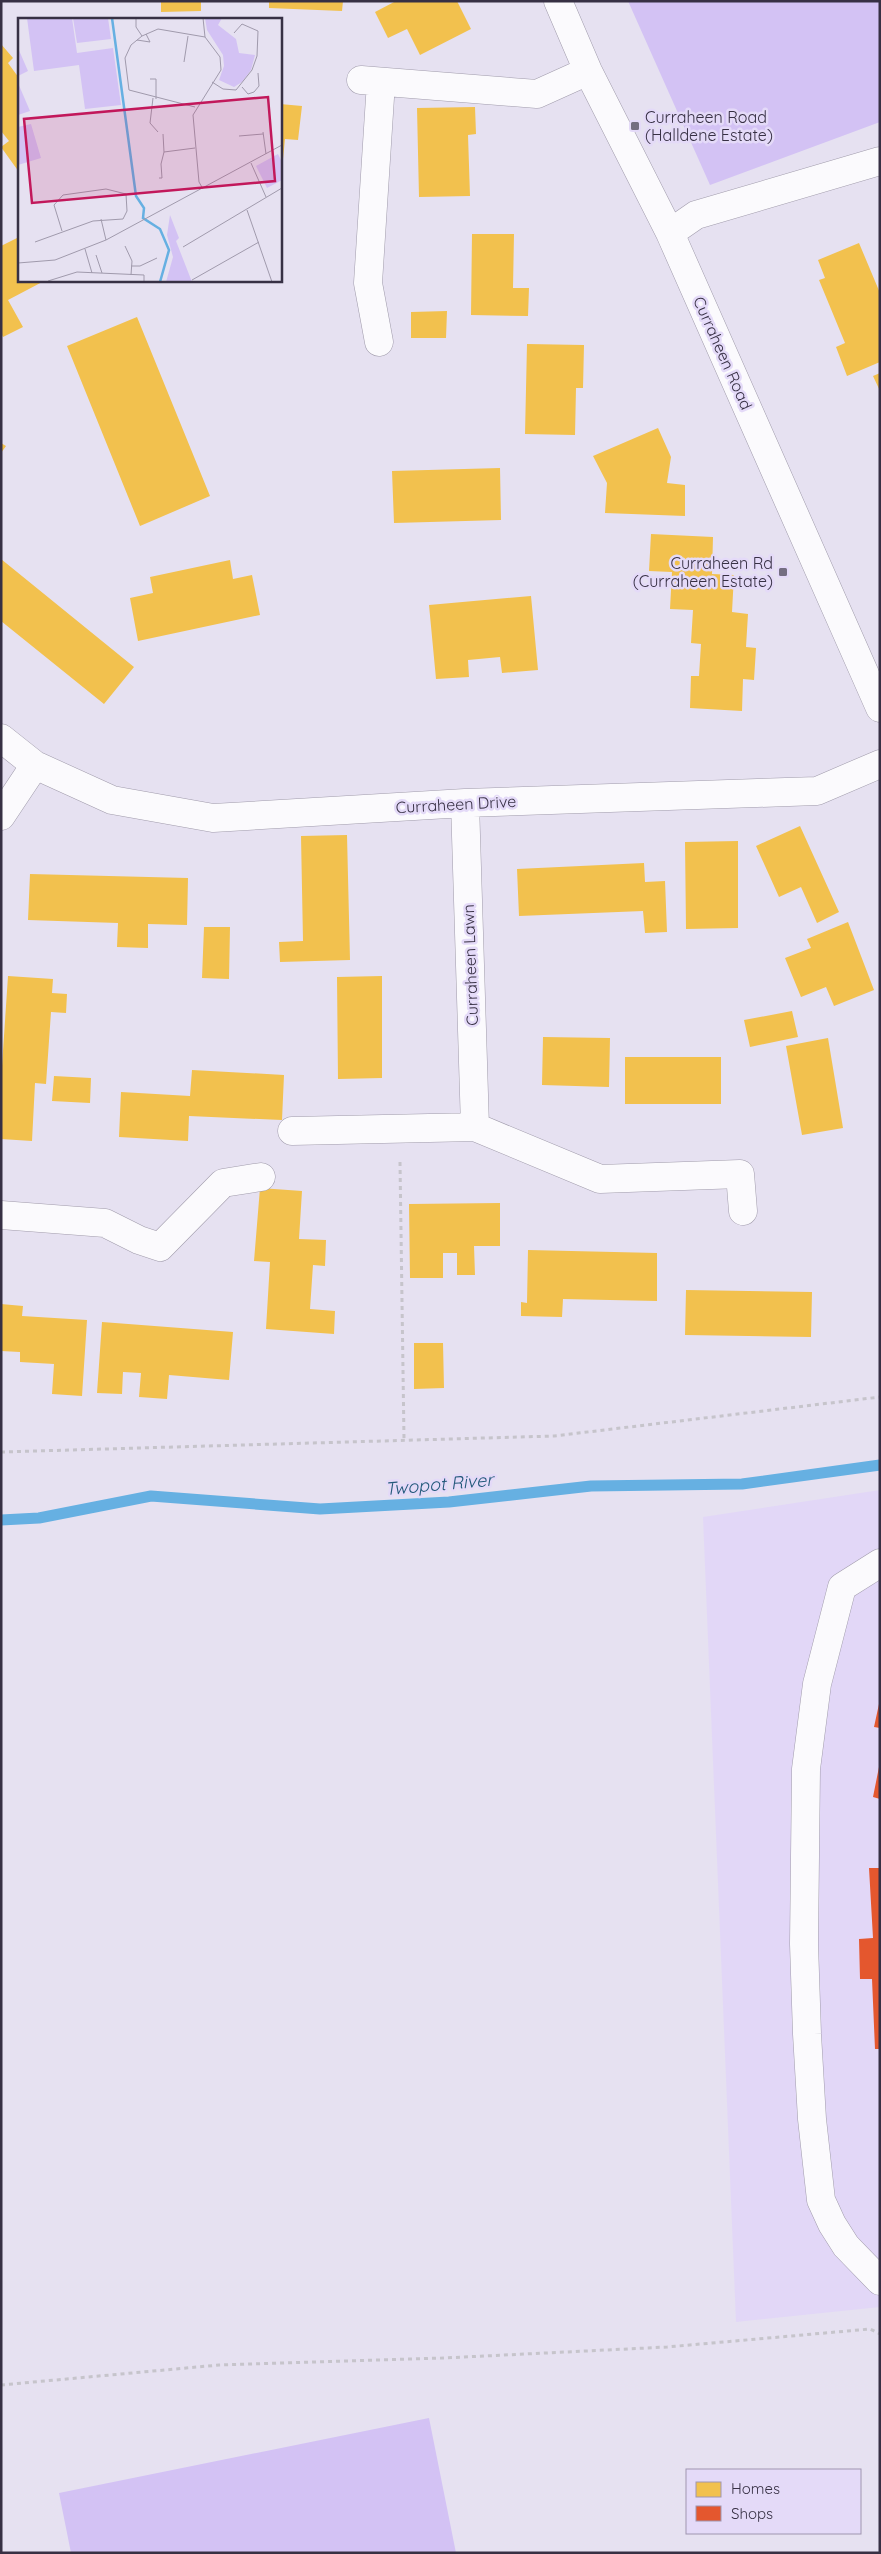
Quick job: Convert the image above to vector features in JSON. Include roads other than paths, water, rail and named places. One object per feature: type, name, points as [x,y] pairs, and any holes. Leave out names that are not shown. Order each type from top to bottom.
[{"type":"street","name":"Curraheen Road","points":[[558,1],[588,71],[670,233],[880,708]]},
{"type":"street","points":[[379,342],[368,283],[371,81],[537,94],[588,71]]},
{"type":"street","points":[[670,233],[696,215],[880,161]]},
{"type":"street","name":"Curraheen Drive","points":[[1,738],[35,766],[112,800],[212,818],[465,803],[816,791],[880,764]]},
{"type":"street","points":[[1,816],[35,766]]},
{"type":"street","name":"Curraheen Lawn","points":[[465,803],[475,1127]]},
{"type":"street","points":[[292,1131],[475,1127],[600,1179],[740,1174],[744,1210]]},
{"type":"street","points":[[1,1215],[105,1223],[139,1240],[160,1247],[222,1182],[261,1177]]},
{"type":"street","points":[[880,1562],[842,1587],[819,1675],[806,1769],[804,1854],[807,2034],[812,2119],[821,2200],[832,2224],[846,2246],[880,2281]]},
{"type":"waterway","name":"Twopot River","points":[[1,1520],[39,1518],[151,1496],[320,1509],[449,1502],[591,1486],[742,1484],[880,1465]]},
{"type":"place","name":"Curraheen Road (Halldene Estate)","points":[[635,126]]},
{"type":"place","name":"Curraheen Rd (Curraheen Estate)","points":[[783,572]]}]
